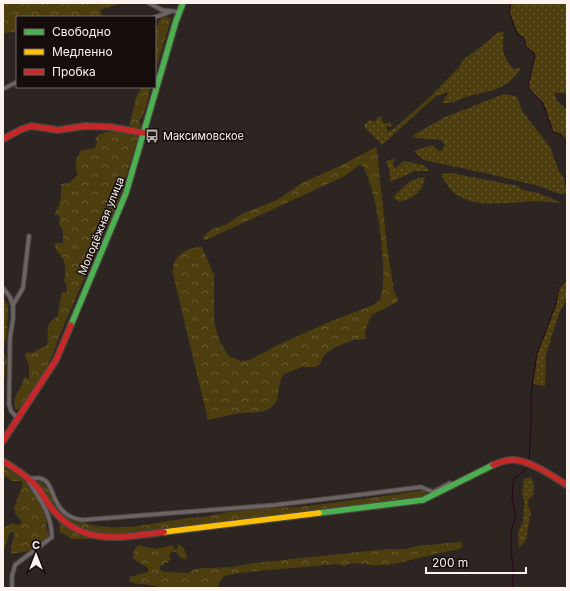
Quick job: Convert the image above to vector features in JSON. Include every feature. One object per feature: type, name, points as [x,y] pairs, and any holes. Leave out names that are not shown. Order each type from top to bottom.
[{"type":"street","points":[[149,3],[158,9],[176,11]]},
{"type":"street","name":"Молодёжная улица","points":[[156,87],[176,11],[182,3]]},
{"type":"street","points":[[156,17],[176,11]]},
{"type":"street","points":[[3,89],[16,82]]},
{"type":"street","name":"Молодёжная улица","points":[[3,441],[48,373],[62,345],[126,193],[156,88]]},
{"type":"street","points":[[3,139],[31,126],[58,130],[85,126],[111,127],[144,133]]},
{"type":"street","points":[[13,305],[23,288],[29,236]]},
{"type":"street","points":[[3,288],[10,297],[13,305],[14,319],[10,349],[9,404],[11,411],[18,419]]},
{"type":"street","points":[[3,461],[21,471],[43,495],[51,509],[69,526],[87,534],[107,538],[129,537],[423,500],[434,496],[486,468],[506,461],[516,460],[533,466],[567,485]]},
{"type":"street","points":[[26,476],[31,479],[38,478],[45,480],[56,502],[65,514],[82,520],[275,505],[421,487],[433,492],[458,480],[466,479]]},
{"type":"street","points":[[12,588],[12,576],[15,565],[52,537],[51,523],[44,507],[26,476]]},
{"type":"green space","points":[[3,3],[122,3],[100,10],[102,16],[16,16],[16,30],[14,32],[3,33]]},
{"type":"green space","points":[[511,3],[567,3],[567,93],[554,93],[557,101],[567,110],[567,147],[563,136],[553,132],[543,103],[528,86],[535,56],[534,53],[526,47],[524,38],[520,36],[516,30],[509,12]]},
{"type":"green space","points":[[163,15],[171,19],[156,70],[156,32],[159,21]]},
{"type":"green space","points":[[503,31],[503,50],[506,58],[514,69],[521,68],[509,82],[496,89],[466,97],[451,103],[442,103],[449,92],[436,96],[382,145],[365,128],[364,125],[370,120],[375,122],[378,117],[381,116],[382,121],[387,124],[390,121],[392,126],[386,127],[387,132],[395,128],[432,95],[458,68],[464,59],[497,33]]},
{"type":"green space","points":[[141,88],[151,88],[145,109],[139,121],[141,126],[139,129],[134,129],[129,126],[136,98]]},
{"type":"green space","points":[[504,94],[516,96],[523,112],[550,147],[559,171],[564,179],[567,193],[560,194],[539,186],[424,160],[414,151],[432,145],[440,152],[445,145],[441,140],[417,138],[412,136],[443,118]]},
{"type":"green space","points":[[119,129],[139,135],[117,204],[45,371],[20,408],[16,409],[14,401],[15,397],[24,378],[26,377],[29,379],[29,365],[25,356],[27,352],[32,353],[47,345],[48,326],[57,317],[62,293],[66,293],[67,290],[64,281],[64,262],[55,245],[55,243],[63,243],[63,231],[59,223],[59,215],[55,215],[61,199],[61,184],[69,183],[78,175],[76,162],[82,150],[96,147],[97,141],[95,138],[100,134]]},
{"type":"green space","points":[[376,147],[387,246],[394,292],[398,299],[397,302],[374,314],[370,318],[365,331],[366,339],[353,340],[336,347],[325,354],[320,364],[315,367],[302,367],[284,374],[280,381],[277,400],[272,407],[267,410],[240,413],[208,420],[174,278],[173,270],[176,260],[183,252],[192,248],[202,247],[214,275],[214,320],[217,333],[221,344],[229,356],[241,361],[250,360],[280,344],[334,320],[373,305],[380,300],[383,287],[382,248],[376,206],[371,186],[363,166],[359,165],[345,176],[206,240],[203,239],[207,233],[213,229],[227,224],[240,215],[277,200],[302,183],[340,166]]},
{"type":"green space","points":[[396,158],[393,163],[395,169],[404,161],[423,165],[430,171],[415,171],[390,182],[390,172],[386,161]]},
{"type":"green space","points":[[451,173],[518,186],[523,190],[538,193],[562,203],[534,201],[487,203],[469,200],[457,195],[447,184],[441,174]]},
{"type":"green space","points":[[425,177],[420,191],[414,196],[400,202],[393,197],[411,181]]},
{"type":"green space","points":[[567,279],[567,298],[559,314],[546,354],[545,386],[533,384],[537,354],[556,304],[559,288]]},
{"type":"green space","points":[[3,298],[8,305],[7,333],[3,350]]},
{"type":"green space","points":[[3,350],[7,361],[5,366],[5,377],[3,379],[3,364],[5,360]]},
{"type":"green space","points":[[3,462],[19,473],[21,478],[27,481],[31,490],[43,507],[47,517],[46,526],[49,538],[29,551],[11,554],[11,546],[15,533],[12,532],[9,534],[5,547],[3,547],[3,528],[12,523],[19,525],[22,522],[15,513],[14,508],[23,484],[21,481],[12,481],[3,475]]},
{"type":"green space","points":[[531,477],[534,485],[533,496],[529,498],[528,505],[531,511],[526,540],[519,548],[518,533],[523,521],[524,501],[522,493],[524,479]]},
{"type":"green space","points":[[32,480],[38,483],[40,481],[50,491],[63,509],[73,518],[92,525],[104,527],[130,527],[205,517],[226,512],[308,506],[425,490],[427,496],[415,500],[134,534],[98,535],[90,539],[72,539],[60,532],[59,523],[48,510]]},
{"type":"green space","points":[[461,542],[462,546],[460,549],[392,564],[378,565],[354,563],[344,566],[337,564],[238,573],[224,576],[218,585],[220,588],[157,588],[156,586],[129,581],[130,577],[148,572],[148,568],[133,559],[134,550],[138,545],[156,549],[173,545],[174,549],[177,549],[178,544],[180,545],[185,550],[187,559],[180,557],[177,552],[172,552],[169,554],[171,559],[167,563],[165,562],[164,565],[160,566],[160,570],[164,572],[188,573],[195,569],[232,567],[255,563],[387,549],[405,549],[417,546]]},
{"type":"waterway","points":[[511,3],[509,12],[516,30],[520,36],[524,38],[526,47],[534,53],[535,56],[528,86],[543,103],[553,132],[563,136],[567,147]]},
{"type":"waterway","points":[[529,462],[531,393],[537,354],[556,304],[559,288],[567,279]]},
{"type":"waterway","points":[[513,588],[511,530],[516,516],[512,499],[513,484],[514,478],[522,473],[528,465]]},
{"type":"traffic: fast","points":[[71,325],[126,193],[176,21],[183,3]]},
{"type":"traffic: fast","points":[[319,513],[423,500],[493,465]]},
{"type":"traffic: slow","points":[[164,532],[319,513]]},
{"type":"traffic: jam","points":[[3,139],[31,126],[58,130],[85,126],[111,127],[144,133]]},
{"type":"traffic: jam","points":[[3,441],[56,360],[71,325]]},
{"type":"traffic: jam","points":[[493,465],[510,460],[522,461],[529,463],[567,485]]},
{"type":"traffic: jam","points":[[3,461],[30,479],[53,510],[65,522],[78,530],[91,535],[104,537],[133,536],[164,532]]},
{"type":"place","name":"Максимовское","points":[[152,136]]}]
